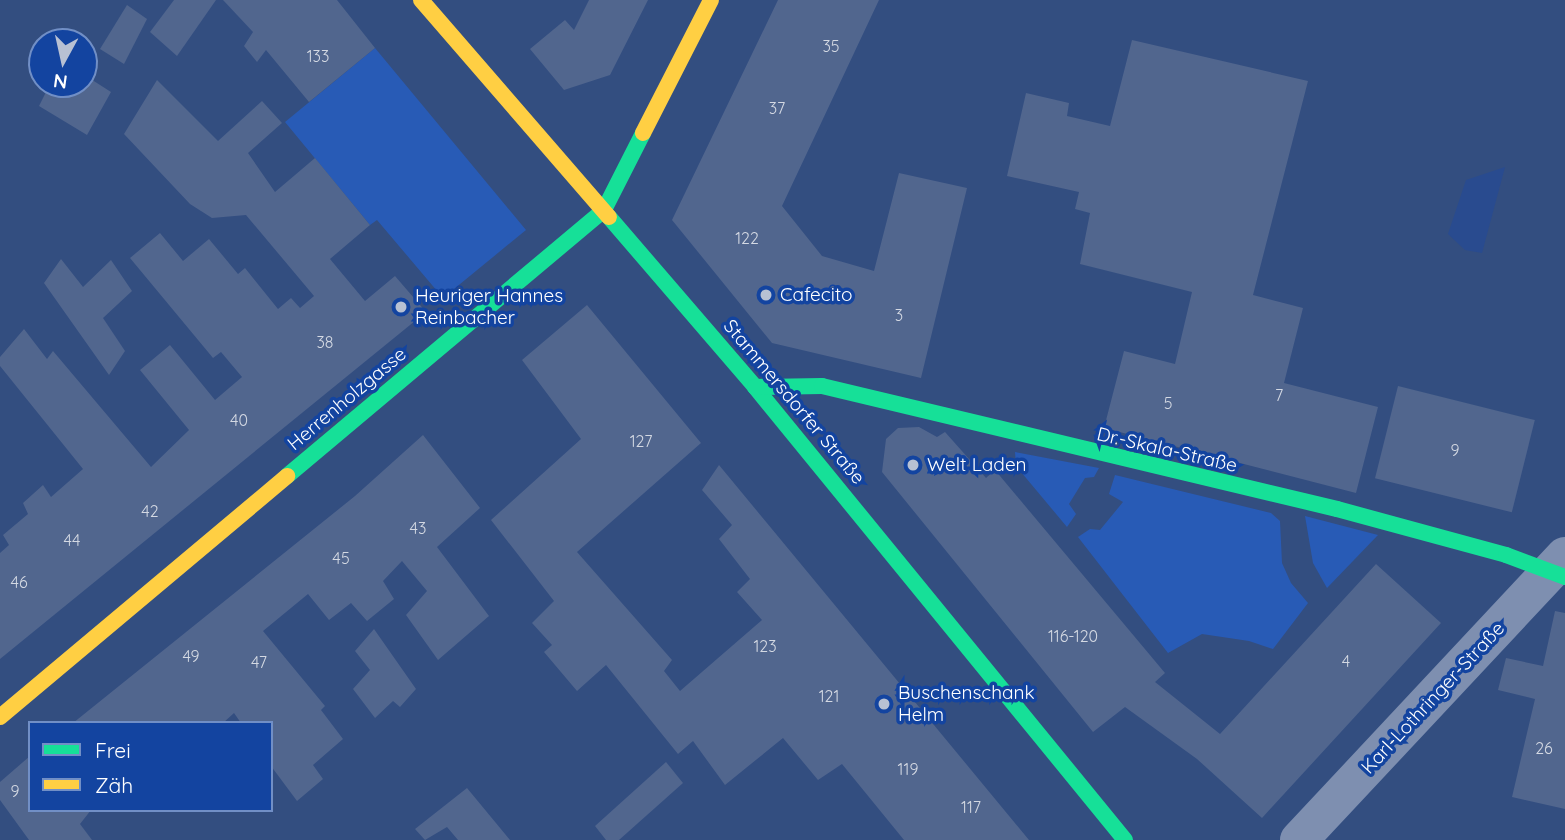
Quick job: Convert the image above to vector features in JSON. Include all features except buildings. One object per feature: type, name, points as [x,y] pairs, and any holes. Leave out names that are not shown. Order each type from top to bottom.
[{"type":"street","name":"Stammersdorfer Straße","points":[[421,0],[755,387],[1125,840]]},
{"type":"street","name":"Herrenholzgasse","points":[[0,717],[604,210],[711,0]]},
{"type":"street","name":"Dr.-Skala-Straße","points":[[755,387],[821,386],[1107,458],[1337,509],[1560,569]]},
{"type":"street","name":"Karl-Lothringer-Straße","points":[[1299,840],[1560,569]]},
{"type":"shaded area","points":[[375,48],[526,230],[443,298],[377,220],[370,225],[285,122]]},
{"type":"shaded area","points":[[1505,167],[1482,253],[1465,250],[1448,234],[1466,180]]},
{"type":"shaded area","points":[[1015,452],[1099,468],[1094,477],[1085,478],[1069,504],[1076,514],[1067,527],[1016,466]]},
{"type":"shaded area","points":[[1115,475],[1271,513],[1280,521],[1282,563],[1291,583],[1308,603],[1273,649],[1249,641],[1202,634],[1168,653],[1078,537],[1090,529],[1100,530],[1123,502],[1109,494]]},
{"type":"shaded area","points":[[1305,516],[1378,535],[1327,588],[1313,563]]},
{"type":"traffic: fast","points":[[287,476],[604,210],[643,133]]},
{"type":"traffic: fast","points":[[609,217],[755,387],[1125,840]]},
{"type":"traffic: fast","points":[[755,387],[822,386],[1337,509],[1506,555],[1565,577]]},
{"type":"traffic: slow","points":[[421,0],[609,217]]},
{"type":"traffic: slow","points":[[643,133],[711,0]]},
{"type":"traffic: slow","points":[[0,717],[287,476]]},
{"type":"place","name":"Cafecito","points":[[766,295]]},
{"type":"place","name":"Heuriger Hannes Reinbacher","points":[[401,307]]},
{"type":"place","name":"Welt Laden","points":[[913,465]]},
{"type":"place","name":"Buschenschank Helm","points":[[884,704]]}]
